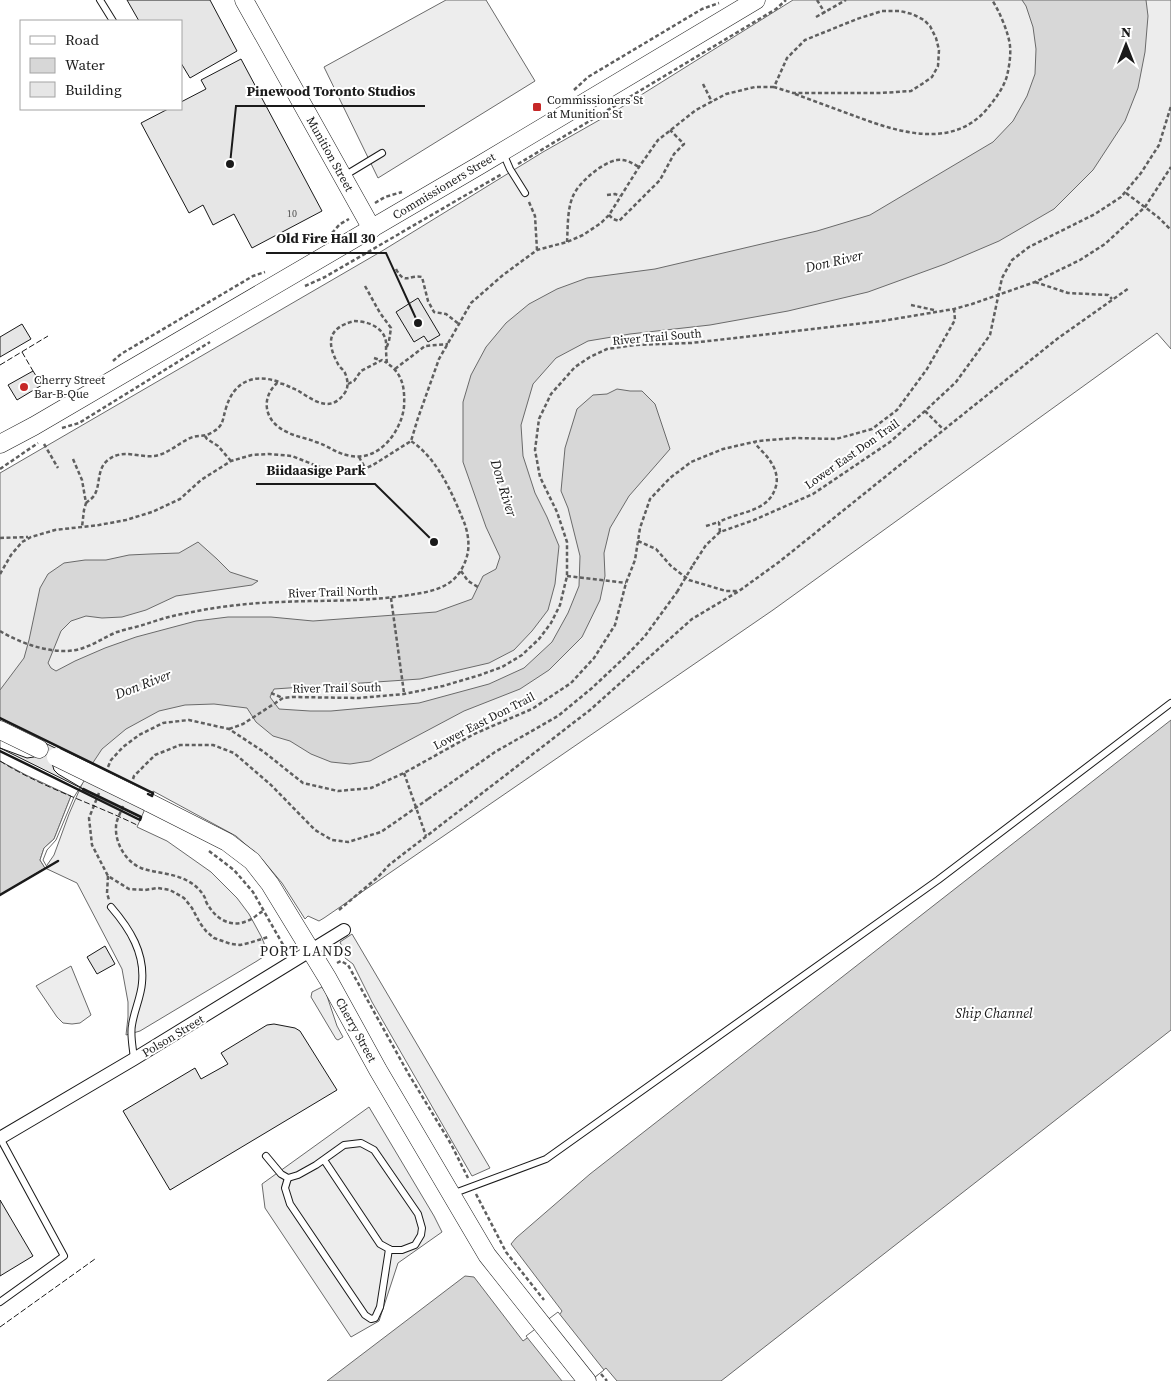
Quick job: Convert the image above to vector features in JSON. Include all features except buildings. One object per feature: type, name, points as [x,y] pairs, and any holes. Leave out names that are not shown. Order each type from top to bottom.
[{"type":"street","name":"Munition Street","points":[[244,0],[372,229]]},
{"type":"street","name":"Commissioners Street","points":[[1,440],[34,426],[372,229],[756,0]]},
{"type":"street","points":[[0,730],[39,749]]},
{"type":"street","name":"Cherry Street","points":[[56,757],[227,842],[252,861],[270,884],[311,950],[378,1070],[487,1255],[594,1377]]},
{"type":"street","name":"Polson Street","points":[[0,1138],[134,1059],[344,930]]},
{"type":"lane","points":[[100,0],[112,20]]},
{"type":"lane","points":[[502,152],[525,194]]},
{"type":"lane","points":[[343,177],[382,153]]},
{"type":"lane","points":[[451,1194],[546,1159],[938,880],[1171,703]]},
{"type":"lane","points":[[111,907],[134,938],[141,961],[142,983],[132,1026],[134,1059]]},
{"type":"lane","points":[[0,1138],[64,1256],[0,1302]]},
{"type":"lane","points":[[266,1156],[281,1174],[288,1178],[316,1165],[344,1145],[361,1143],[374,1150],[418,1214],[422,1228],[421,1235],[415,1245],[402,1250],[389,1249],[380,1244],[324,1160]]},
{"type":"lane","points":[[288,1178],[285,1188],[290,1204],[365,1315],[371,1319],[375,1318],[380,1307],[389,1249]]},
{"type":"path","points":[[303,288],[510,169],[776,9],[786,0]]},
{"type":"path","points":[[817,0],[825,13]]},
{"type":"path","points":[[816,17],[846,0]]},
{"type":"path","points":[[0,574],[11,555],[22,542],[31,537],[55,530],[126,520],[152,512],[180,498],[201,480],[231,461],[252,455],[292,456],[327,470],[342,473],[357,472],[373,465],[411,441],[439,359],[471,303],[503,275],[537,250],[567,242],[583,235],[601,223],[609,215],[658,140],[696,110],[726,94],[755,87],[774,87],[885,127],[909,133],[934,134],[949,132],[967,125],[983,113],[997,97],[1006,79],[1009,64],[1010,45],[997,6],[992,0]]},
{"type":"path","points":[[573,91],[588,77],[702,9],[719,3]]},
{"type":"path","points":[[774,87],[786,58],[805,40],[882,11],[900,11],[924,20],[930,26],[936,38],[938,66],[932,77],[911,91],[890,93],[793,93]]},
{"type":"path","points":[[703,84],[712,102]]},
{"type":"path","name":"Lower East Don Trail","points":[[404,816],[495,752],[558,716],[585,694],[645,636],[677,592],[706,545],[720,532],[754,520],[813,494],[890,442],[925,411],[956,382],[990,335],[1002,278],[1012,260],[1029,247],[1095,214],[1121,198],[1141,174],[1159,145],[1171,106]]},
{"type":"path","points":[[609,215],[619,221],[660,180],[674,154],[684,144],[670,130]]},
{"type":"path","points":[[567,242],[569,212],[574,194],[587,178],[605,164],[616,160],[629,161],[639,167]]},
{"type":"path","points":[[954,309],[1035,282],[1080,260],[1105,244],[1145,207],[1171,167]]},
{"type":"path","points":[[330,234],[340,224],[362,211],[385,198],[402,192]]},
{"type":"path","points":[[1125,192],[1158,217],[1171,230]]},
{"type":"path","points":[[525,194],[535,216],[537,250]]},
{"type":"path","points":[[607,195],[615,194],[621,196]]},
{"type":"path","points":[[396,269],[400,276],[406,279],[422,277],[428,301],[434,312],[446,314],[459,324]]},
{"type":"path","points":[[106,367],[120,354],[253,276],[266,272]]},
{"type":"path","points":[[1035,282],[1068,293],[1108,295],[1113,299]]},
{"type":"path","points":[[365,286],[391,328],[385,353]]},
{"type":"path","points":[[340,910],[389,865],[590,710],[692,619],[738,591],[779,562],[1057,339],[1129,288]]},
{"type":"path","points":[[911,305],[938,310]]},
{"type":"path","name":"Lower East Don Trail","points":[[108,769],[111,760],[139,735],[163,723],[189,720],[228,729],[264,752],[303,783],[338,791],[372,788],[404,773],[474,734],[532,709],[571,683],[594,658],[615,625],[626,584],[635,560],[640,528],[650,499],[670,478],[691,462],[723,449],[754,442],[796,438],[836,438],[872,429],[897,410],[927,369],[954,320],[954,309]]},
{"type":"path","name":"River Trail South","points":[[228,729],[243,724],[283,698],[359,698],[404,694],[443,686],[502,667],[522,655],[539,639],[551,623],[560,605],[569,576],[567,542],[557,512],[540,477],[535,450],[539,420],[551,394],[575,367],[590,357],[607,349],[635,345],[691,343],[882,321],[938,310],[954,309]]},
{"type":"path","points":[[86,503],[93,498],[102,467],[112,457],[127,453],[146,456],[159,455],[195,436],[205,436],[221,427],[230,397],[246,381],[268,378],[283,384],[318,404],[330,404],[340,399],[346,392],[348,384],[344,372],[338,366],[330,345],[333,332],[337,328],[354,321],[373,324],[380,330],[386,340],[385,353],[387,363]]},
{"type":"path","points":[[61,429],[79,423],[212,342]]},
{"type":"path","points":[[395,369],[425,346],[448,344]]},
{"type":"path","points":[[283,384],[277,383],[271,388],[266,399],[266,408],[275,424],[286,432],[317,442],[338,453],[353,457],[372,455],[386,445],[396,430],[404,410],[404,392],[400,376],[387,363],[374,358]]},
{"type":"path","points":[[348,384],[354,382],[361,371],[382,360]]},
{"type":"path","points":[[925,411],[943,429]]},
{"type":"path","points":[[205,436],[207,440],[218,446],[231,461]]},
{"type":"path","points":[[0,469],[42,440]]},
{"type":"path","points":[[411,441],[422,448],[430,458],[453,496],[466,525],[468,551],[460,571],[478,587]]},
{"type":"path","points":[[706,526],[756,509],[767,502],[774,491],[777,480],[774,467],[754,442]]},
{"type":"path","points":[[44,444],[58,468]]},
{"type":"path","points":[[359,456],[365,468]]},
{"type":"path","points":[[73,459],[82,480],[86,503],[82,527]]},
{"type":"path","points":[[719,522],[720,532]]},
{"type":"path","points":[[0,538],[31,537]]},
{"type":"path","points":[[638,540],[656,549],[671,566],[689,580],[726,591],[738,591]]},
{"type":"path","name":"River Trail North","points":[[0,631],[22,642],[56,652],[71,651],[82,649],[118,632],[183,613],[229,606],[280,602],[322,602],[391,598],[430,592],[448,584],[460,571]]},
{"type":"path","points":[[569,576],[626,584]]},
{"type":"path","points":[[391,598],[404,694]]},
{"type":"path","points":[[272,693],[283,698]]},
{"type":"path","points":[[404,773],[426,836]]},
{"type":"path","points":[[102,785],[89,818],[92,845],[108,876],[107,893],[111,907]]},
{"type":"path","points":[[206,849],[234,870],[253,892],[281,941]]},
{"type":"path","points":[[108,876],[129,889],[144,890],[158,888],[170,890],[184,898],[200,923],[214,938],[230,944],[240,945],[268,937]]},
{"type":"path","points":[[332,966],[341,961],[348,965],[408,1073],[451,1144],[506,1252],[546,1302]]},
{"type":"path","points":[[594,1377],[607,1381]]},
{"type":"shaded area","points":[[446,0],[486,0],[535,81],[378,178],[324,67]]},
{"type":"shaded area","points":[[793,0],[1171,0],[1171,349],[1157,333],[773,610],[319,921],[308,916],[305,919],[282,883],[261,858],[236,836],[153,791],[137,827],[167,841],[211,872],[237,898],[249,914],[261,936],[265,950],[263,957],[257,961],[140,1031],[126,1035],[128,1002],[122,969],[77,883],[45,868],[54,855],[92,761],[0,717],[0,473],[382,251],[543,152],[617,110]]},
{"type":"shaded area","points":[[352,934],[490,1168],[472,1176],[372,1002],[353,964],[345,958],[346,955],[340,942]]},
{"type":"shaded area","points":[[71,966],[91,1015],[80,1023],[72,1024],[63,1023],[57,1017],[36,986]]},
{"type":"shaded area","points":[[322,987],[343,1037],[338,1040],[311,997],[312,992]]},
{"type":"shaded area","points":[[369,1107],[442,1232],[398,1263],[379,1321],[351,1337],[265,1208],[262,1184]]},
{"type":"water","name":"Don River","points":[[1022,0],[1146,0],[1148,16],[1145,52],[1138,88],[1125,121],[1093,170],[1054,209],[999,241],[945,264],[868,292],[788,311],[710,325],[588,341],[556,358],[533,384],[521,425],[523,456],[535,493],[559,546],[555,584],[548,610],[532,631],[514,650],[489,663],[420,679],[274,689],[270,697],[279,709],[310,711],[331,711],[419,703],[489,684],[524,668],[552,642],[568,613],[579,586],[580,556],[568,508],[561,491],[565,448],[577,409],[593,395],[607,394],[617,389],[642,391],[655,404],[670,449],[629,496],[610,528],[604,553],[605,576],[600,600],[582,637],[549,670],[520,689],[464,711],[370,761],[350,764],[331,762],[311,754],[290,741],[273,736],[256,722],[247,708],[214,704],[185,705],[159,711],[126,729],[102,749],[71,796],[54,839],[44,848],[40,860],[45,868],[0,895],[0,690],[24,658],[40,588],[48,574],[64,563],[106,560],[129,555],[179,553],[198,542],[230,572],[258,581],[252,585],[176,596],[146,610],[122,617],[102,618],[86,616],[71,621],[61,631],[48,663],[56,671],[105,648],[136,637],[196,621],[228,617],[271,617],[313,621],[436,612],[472,599],[483,576],[496,569],[500,557],[486,527],[463,462],[463,402],[471,375],[486,347],[506,323],[529,304],[557,289],[587,278],[655,269],[817,231],[870,215],[993,142],[1013,121],[1027,96],[1035,74],[1036,49],[1033,27]]},
{"type":"water","name":"Ship Channel","points":[[1171,720],[1171,1030],[721,1381],[617,1381],[606,1368],[590,1381],[327,1381],[465,1276],[474,1277],[523,1341],[560,1314],[562,1311],[511,1244],[516,1238],[590,1174]]},
{"type":"pier","points":[[0,718],[94,765],[74,797],[56,840],[47,850],[43,860],[47,867],[45,868],[40,860],[44,848],[54,839],[71,796],[0,761]]},
{"type":"pier","points":[[558,1312],[604,1370],[590,1381],[562,1381],[526,1336]]},
{"type":"fence","points":[[0,365],[48,336]]},
{"type":"fence","points":[[22,352],[33,371]]},
{"type":"fence","points":[[0,761],[50,787],[137,825]]},
{"type":"fence","points":[[0,1327],[95,1259]]},
{"type":"wall","points":[[0,718],[153,793],[152,796],[148,794]]},
{"type":"wall","points":[[0,751],[140,820],[141,817],[83,789]]},
{"type":"wall","points":[[0,895],[58,861]]},
{"type":"place","name":"Commissioners St at Munition St","points":[[537,107]]},
{"type":"place","name":"Pinewood Toronto Studios","points":[[230,164]]},
{"type":"place","name":"Old Fire Hall 30","points":[[418,323]]},
{"type":"place","name":"Cherry Street Bar-B-Que","points":[[24,387]]},
{"type":"place","name":"Biidaasige Park","points":[[434,542]]},
{"type":"district","name":"PORT LANDS","points":[[306,951]]}]
